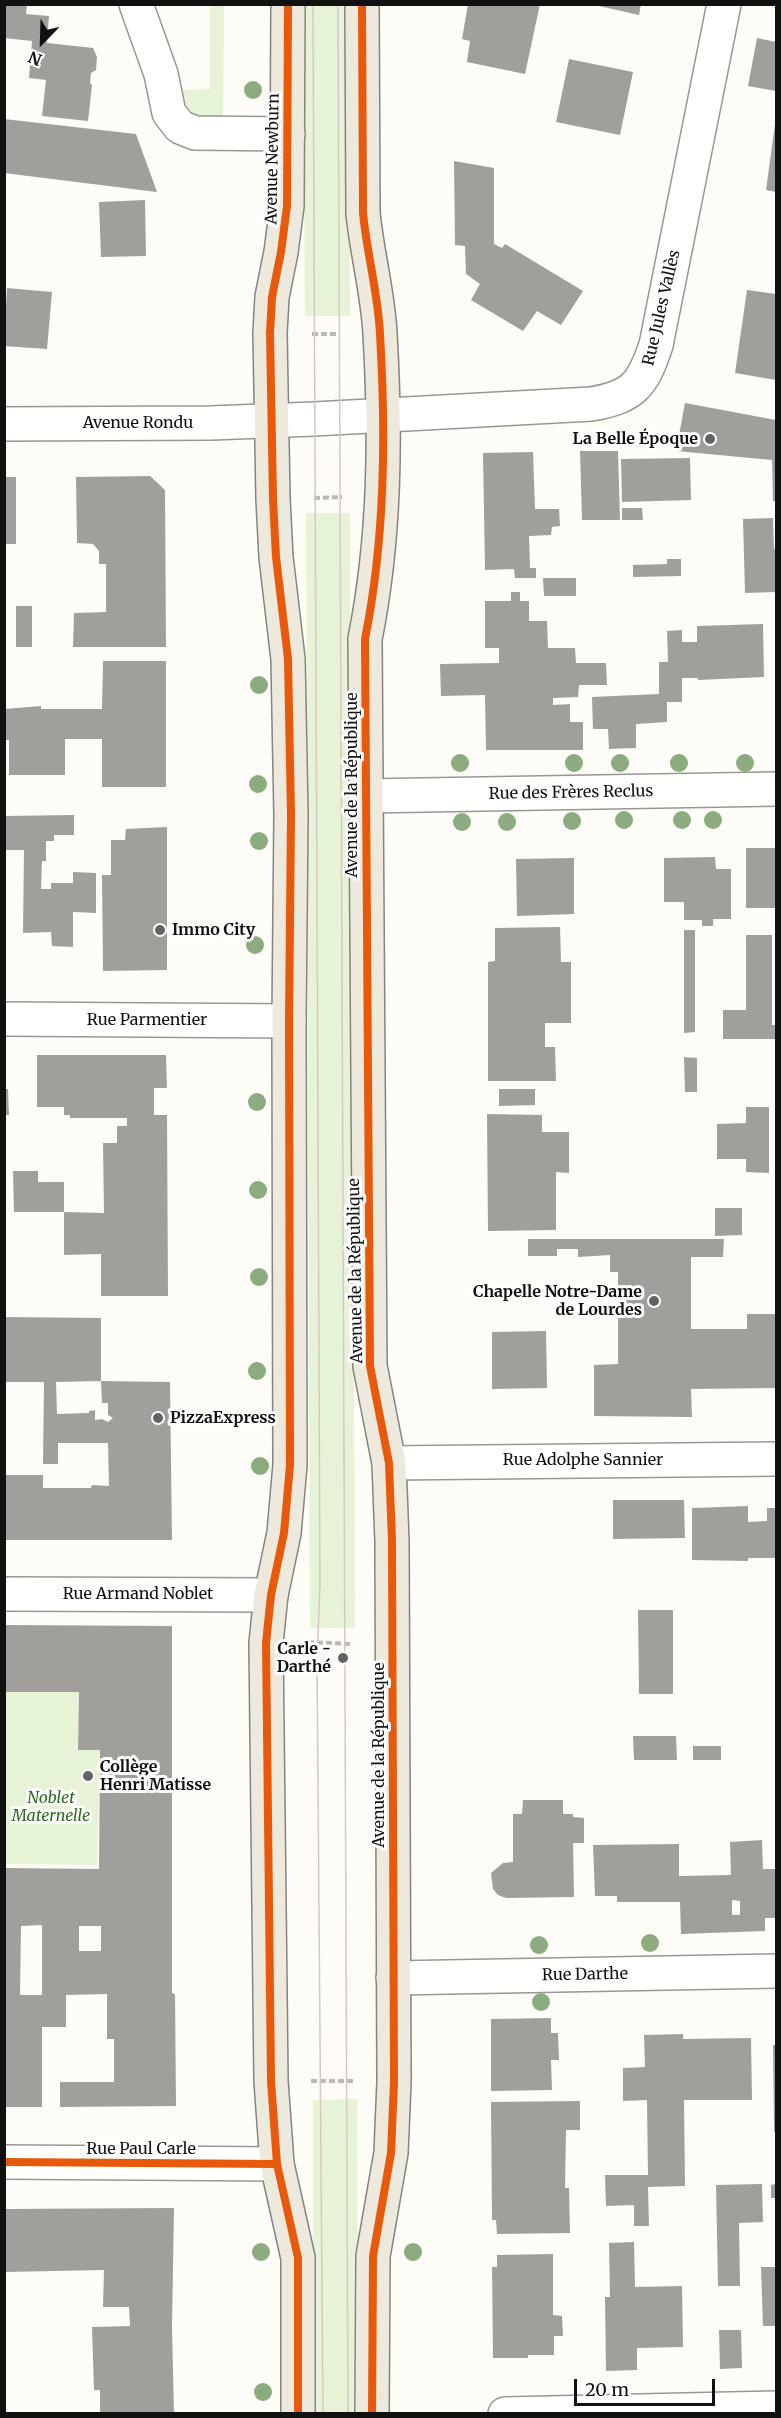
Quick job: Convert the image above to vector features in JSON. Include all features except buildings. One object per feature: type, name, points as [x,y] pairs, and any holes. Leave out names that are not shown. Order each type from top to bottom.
[{"type":"main road","name":"Avenue Newburn","points":[[271,420],[271,308],[287,218],[288,4]]},
{"type":"main road","points":[[362,4],[363,213],[366,243],[376,286],[380,334],[381,414]]},
{"type":"main road","name":"Avenue de la République","points":[[372,2414],[373,2256],[391,2153],[394,2082],[392,1541],[389,1463],[370,1366],[365,639],[374,595],[382,497],[381,414]]},
{"type":"main road","points":[[271,420],[276,556],[288,659],[291,815],[290,1465],[284,1533],[271,1595],[266,1643],[272,2081],[278,2164],[298,2258],[298,2414]]},
{"type":"street","points":[[136,4],[161,74],[169,113],[180,127],[195,133],[288,134]]},
{"type":"street","name":"Rue Jules Vallès","points":[[271,420],[453,412],[612,400],[629,392],[646,375],[656,345],[724,4]]},
{"type":"street","name":"Avenue Rondu","points":[[4,424],[271,420]]},
{"type":"street","name":"Rue des Frères Reclus","points":[[366,796],[777,789]]},
{"type":"street","name":"Rue Parmentier","points":[[4,1019],[289,1021]]},
{"type":"street","name":"Rue Adolphe Sannier","points":[[389,1463],[777,1459]]},
{"type":"street","name":"Rue Armand Noblet","points":[[4,1594],[271,1595]]},
{"type":"street","name":"Rue Darthe","points":[[393,1978],[777,1971]]},
{"type":"street","name":"Rue Paul Carle","points":[[4,2162],[278,2164]]},
{"type":"street","points":[[505,2414],[777,2408]]},
{"type":"path","points":[[305,334],[348,334]]},
{"type":"path","points":[[307,498],[348,497]]},
{"type":"path","points":[[266,1643],[318,1641],[354,1644]]},
{"type":"path","points":[[272,2081],[394,2082]]},
{"type":"green space","points":[[210,5],[224,5],[223,117],[206,117],[193,113],[188,110],[174,90],[210,89]]},
{"type":"green space","points":[[303,5],[349,5],[350,316],[305,316]]},
{"type":"green space","points":[[306,513],[350,513],[355,1628],[310,1628]]},
{"type":"green space","name":"Noblet Maternelle","points":[[5,1692],[79,1692],[78,1750],[100,1750],[97,1865],[5,1864]]},
{"type":"green space","points":[[357,2099],[358,2413],[313,2413],[313,2100]]},
{"type":"tram line","points":[[313,4],[320,1585],[317,1659],[323,2414]]},
{"type":"tram line","points":[[338,4],[348,2414]]},
{"type":"cycle path","points":[[288,4],[287,206],[272,297],[270,333],[273,499],[276,557],[288,659],[291,815],[290,1465],[284,1533],[271,1595],[266,1643],[271,2081],[277,2164],[298,2258],[298,2414]]},
{"type":"cycle path","points":[[362,4],[363,213],[379,319],[383,411],[382,487],[377,564],[365,639],[370,1366],[389,1463],[392,1541],[394,2082],[391,2153],[373,2256],[372,2414]]},
{"type":"cycle path","points":[[4,2162],[277,2164]]},
{"type":"place","name":"La Belle Époque","points":[[710,439]]},
{"type":"place","name":"Immo City","points":[[160,930]]},
{"type":"place","name":"Chapelle Notre-Dame de Lourdes","points":[[654,1301]]},
{"type":"place","name":"PizzaExpress","points":[[158,1418]]},
{"type":"place","name":"Carle - Darthé","points":[[343,1658]]},
{"type":"place","name":"Collège Henri Matisse","points":[[88,1776]]}]
